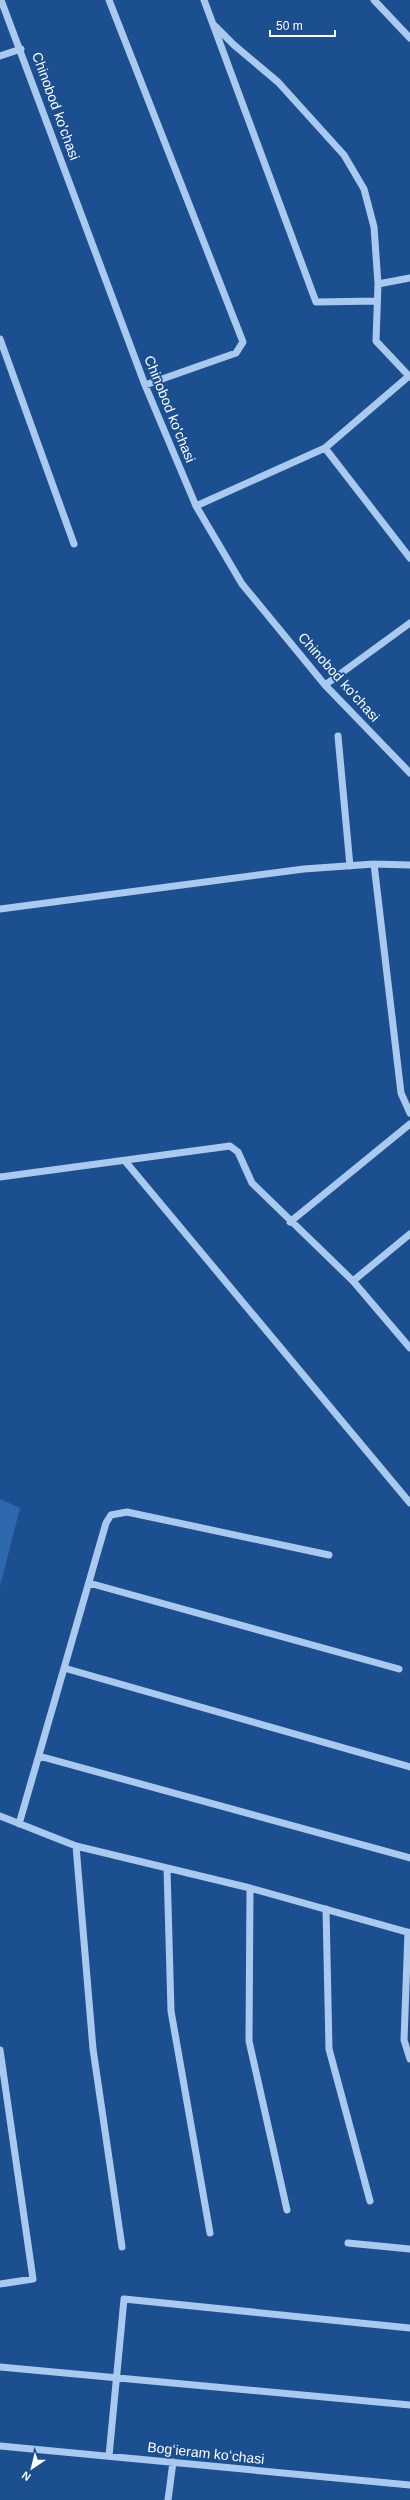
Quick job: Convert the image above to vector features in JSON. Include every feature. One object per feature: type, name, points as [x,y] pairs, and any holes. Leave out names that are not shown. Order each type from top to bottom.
[{"type":"street","name":"Chinobod ko'chasi","points":[[1,0],[21,49],[145,385],[196,506],[242,584],[325,684],[410,773]]},
{"type":"street","points":[[109,0],[243,342],[236,354],[145,385]]},
{"type":"street","points":[[204,0],[316,302],[377,301]]},
{"type":"street","points":[[374,0],[410,38]]},
{"type":"street","points":[[196,506],[325,448],[410,376],[376,341],[378,284],[374,227],[364,189],[344,155],[278,82],[234,45],[214,25]]},
{"type":"street","points":[[0,56],[21,49]]},
{"type":"street","points":[[378,284],[410,278]]},
{"type":"street","points":[[0,339],[74,544]]},
{"type":"street","points":[[325,448],[410,558]]},
{"type":"street","points":[[325,684],[410,623]]},
{"type":"street","points":[[338,736],[350,866]]},
{"type":"street","points":[[374,864],[401,1093],[410,1112]]},
{"type":"street","points":[[0,909],[304,868],[374,864],[410,865]]},
{"type":"street","points":[[290,1222],[410,1124]]},
{"type":"street","points":[[0,1177],[230,1146],[238,1152],[252,1183],[290,1222],[353,1281],[410,1348]]},
{"type":"street","points":[[125,1161],[410,1503]]},
{"type":"street","points":[[353,1281],[410,1234]]},
{"type":"street","points":[[19,1824],[106,1523],[111,1515],[127,1512],[330,1555]]},
{"type":"street","points":[[89,1583],[399,1669]]},
{"type":"street","points":[[64,1668],[410,1767]]},
{"type":"street","points":[[39,1756],[410,1858]]},
{"type":"street","points":[[0,1816],[76,1846],[250,1888],[409,1932],[404,2040],[410,2059]]},
{"type":"street","points":[[76,1846],[93,2049],[122,2247]]},
{"type":"street","points":[[166,1868],[171,2011],[210,2233]]},
{"type":"street","points":[[250,1888],[249,2041],[287,2210]]},
{"type":"street","points":[[326,1909],[329,2049],[370,2201]]},
{"type":"street","points":[[0,2050],[33,2279],[0,2284]]},
{"type":"street","points":[[348,2243],[410,2249]]},
{"type":"street","points":[[109,2456],[115,2377],[124,2300],[410,2328]]},
{"type":"street","points":[[0,2367],[410,2405]]},
{"type":"street","name":"Bogʻieram koʻchasi","points":[[0,2446],[410,2485]]},
{"type":"street","points":[[168,2500],[173,2462]]},
{"type":"shaded area","points":[[0,1499],[20,1508],[0,1586]]}]
